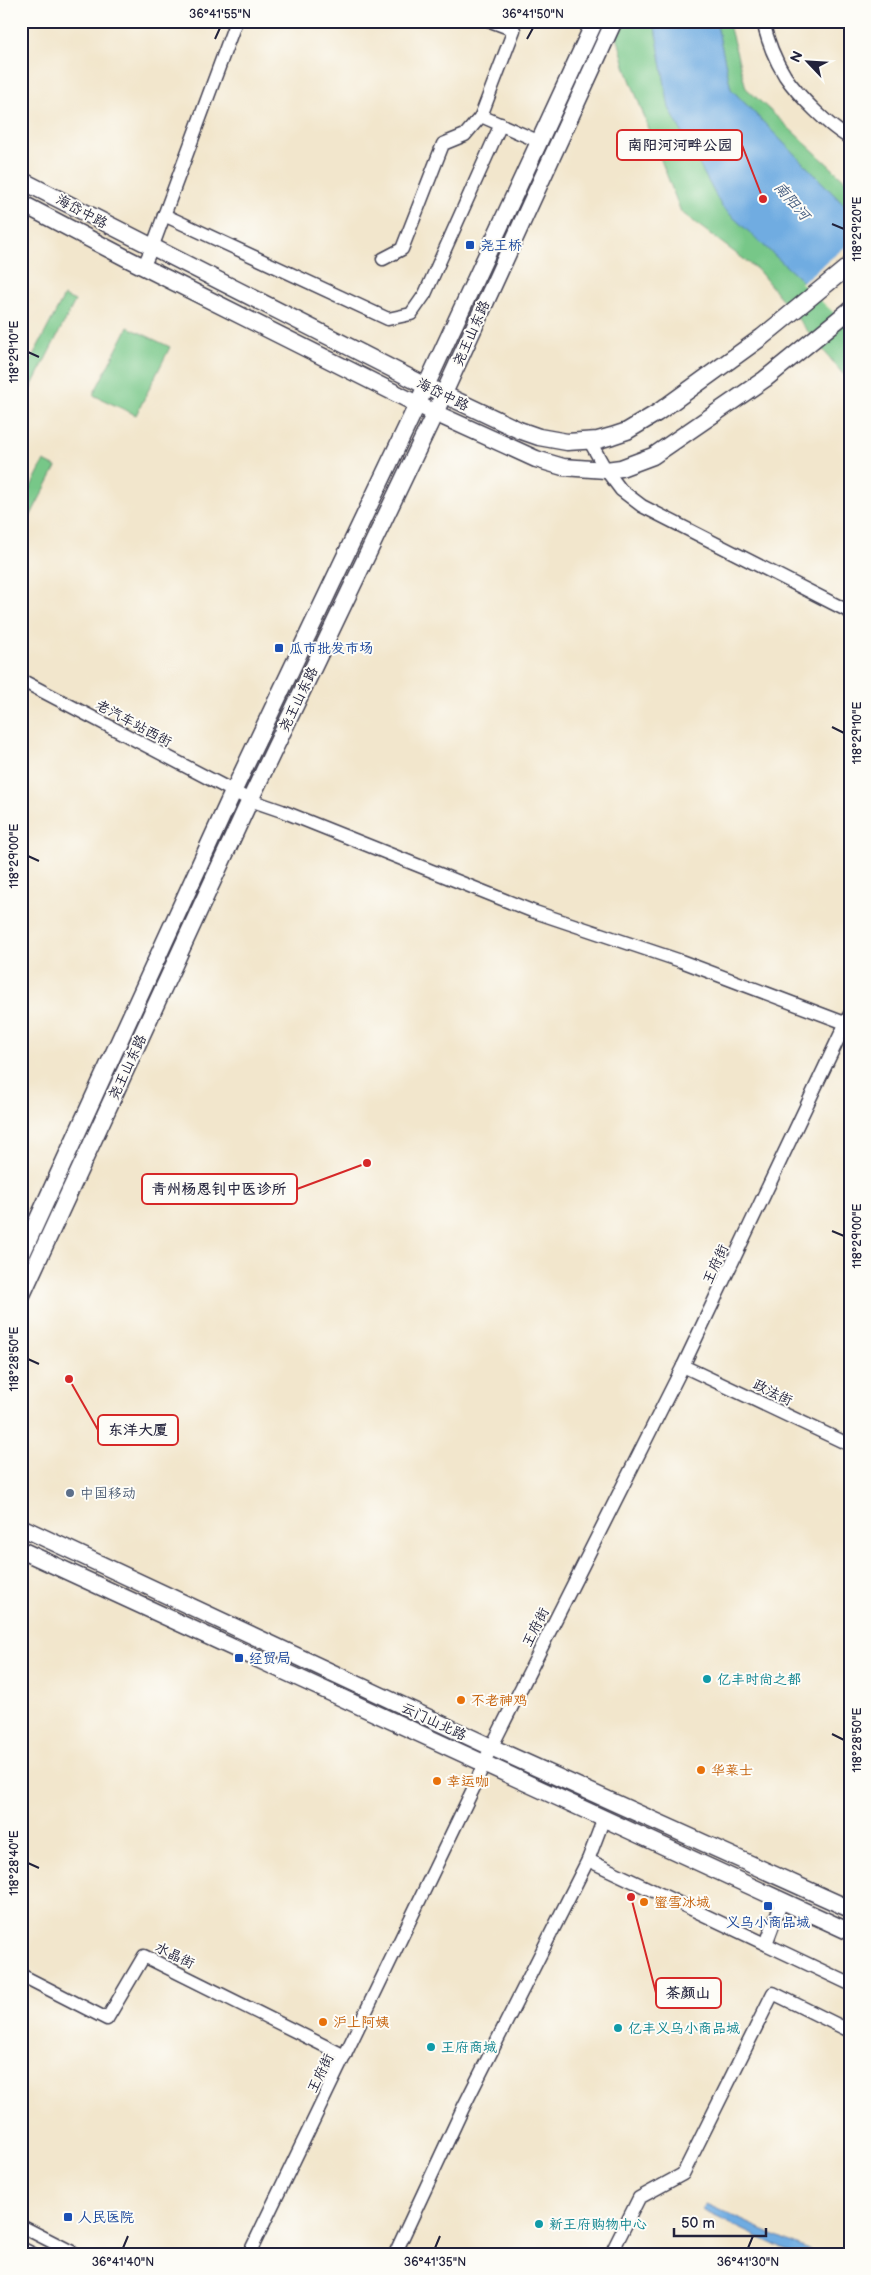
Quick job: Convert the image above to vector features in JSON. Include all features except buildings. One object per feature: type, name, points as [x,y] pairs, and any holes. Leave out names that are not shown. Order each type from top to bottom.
[{"type":"main road","name":"尧王山东路","points":[[21,1256],[233,792],[426,386],[595,21]]},
{"type":"main road","name":"尧王山东路","points":[[21,1297],[250,800],[444,394],[614,21]]},
{"type":"main road","name":"海岱中路","points":[[21,180],[426,386],[539,437],[567,442],[589,440],[627,431],[657,413],[762,337],[850,265]]},
{"type":"main road","name":"海岱中路","points":[[21,203],[142,267],[435,413],[542,461],[563,467],[606,470],[634,464],[653,456],[677,441],[800,352],[850,310]]},
{"type":"main road","name":"云门山北路","points":[[21,1527],[488,1755],[604,1818],[850,1932]]},
{"type":"main road","name":"云门山北路","points":[[21,1550],[488,1755],[850,1909]]},
{"type":"street","points":[[142,267],[152,248],[236,21]]},
{"type":"street","points":[[383,259],[402,250],[443,144],[465,135],[481,116],[514,30],[490,21]]},
{"type":"street","points":[[763,21],[766,35],[785,76],[838,132],[850,138]]},
{"type":"street","points":[[481,116],[542,136]]},
{"type":"street","points":[[164,215],[388,319],[411,314],[425,294],[501,124]]},
{"type":"street","points":[[589,440],[606,470],[621,490],[642,506],[850,612]]},
{"type":"street","name":"老汽车站西街","points":[[21,680],[250,800],[532,911],[848,1019]]},
{"type":"street","name":"王府街","points":[[248,2254],[345,2056],[488,1755],[683,1366],[848,1019]]},
{"type":"street","name":"政法街","points":[[683,1366],[850,1445]]},
{"type":"street","points":[[395,2254],[463,2108],[588,1860],[604,1818]]},
{"type":"street","points":[[588,1860],[850,1984]]},
{"type":"street","points":[[766,1944],[782,1901]]},
{"type":"street","name":"水晶街","points":[[21,1975],[107,2019],[144,1956],[345,2056]]},
{"type":"street","points":[[611,2254],[638,2198],[683,2174],[773,1993],[850,2031]]},
{"type":"street","points":[[21,2226],[76,2254]]},
{"type":"street","points":[[21,2248],[34,2254]]},
{"type":"green space","points":[[613,21],[728,21],[746,88],[850,185],[850,379],[842,373],[758,270],[681,212],[626,69]]},
{"type":"green space","points":[[64,296],[75,301],[21,407],[21,379]]},
{"type":"green space","points":[[128,327],[170,347],[136,415],[93,395]]},
{"type":"green space","points":[[44,461],[56,467],[21,534],[21,506]]},
{"type":"water","name":"南阳河","points":[[654,21],[716,21],[731,89],[850,211],[850,325],[722,207],[669,108]]},
{"type":"water","points":[[706,2204],[817,2254],[793,2254],[702,2210]]},
{"type":"pier","points":[[850,243],[850,327],[801,283]]},
{"type":"place","name":"南阳河河畔公园","points":[[763,199]]},
{"type":"place","name":"尧王桥","points":[[470,245]]},
{"type":"place","name":"瓜市批发市场","points":[[279,648]]},
{"type":"place","name":"青州杨恩钊中医诊所","points":[[367,1163]]},
{"type":"place","name":"东洋大厦","points":[[69,1379]]},
{"type":"place","name":"中国移动","points":[[70,1493]]},
{"type":"place","name":"经贸局","points":[[239,1658]]},
{"type":"place","name":"亿丰时尚之都","points":[[707,1679]]},
{"type":"place","name":"不老神鸡","points":[[461,1700]]},
{"type":"place","name":"华莱士","points":[[701,1770]]},
{"type":"place","name":"幸运咖","points":[[437,1781]]},
{"type":"place","name":"茶颜山","points":[[631,1897]]},
{"type":"place","name":"蜜雪冰城","points":[[644,1902]]},
{"type":"place","name":"义乌小商品城","points":[[768,1906]]},
{"type":"place","name":"沪上阿姨","points":[[323,2022]]},
{"type":"place","name":"亿丰义乌小商品城","points":[[618,2028]]},
{"type":"place","name":"王府商城","points":[[431,2047]]},
{"type":"place","name":"人民医院","points":[[68,2217]]},
{"type":"place","name":"新王府购物中心","points":[[539,2224]]}]
